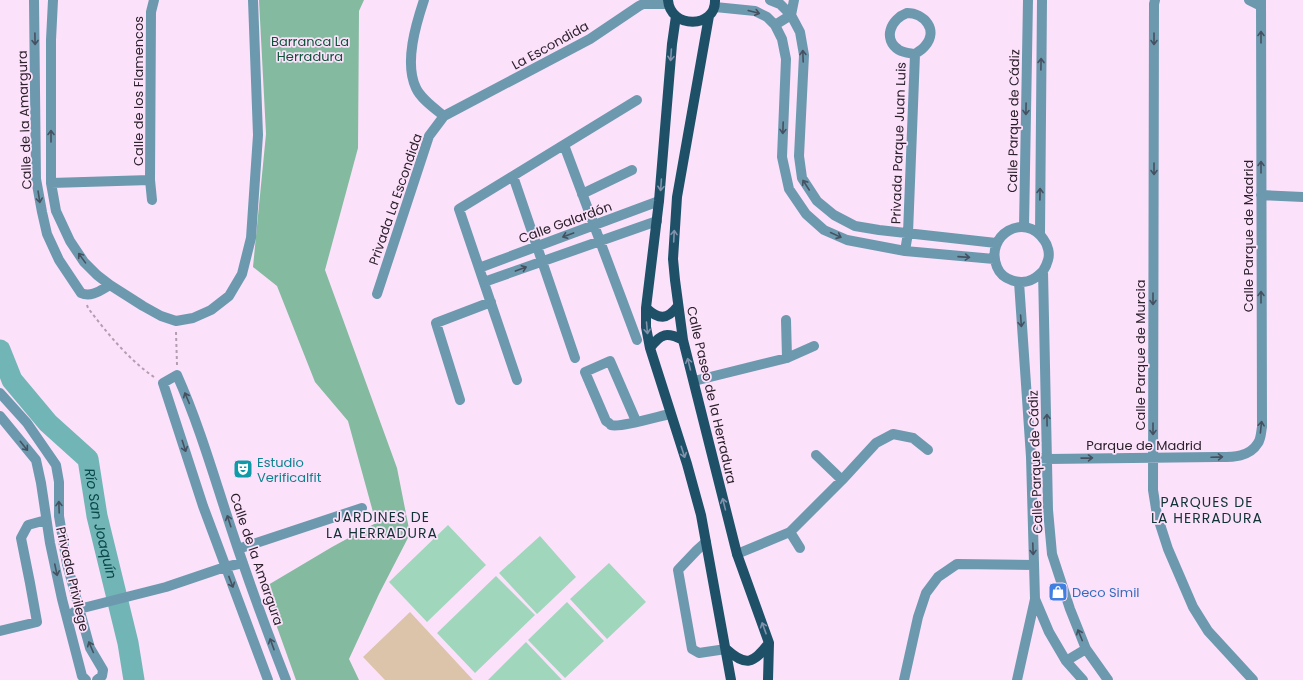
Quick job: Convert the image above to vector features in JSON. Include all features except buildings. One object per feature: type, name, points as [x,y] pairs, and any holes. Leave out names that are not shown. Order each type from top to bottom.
[{"type":"main road","points":[[668,2],[671,11],[686,22],[698,21],[709,16],[715,3]]},
{"type":"main road","points":[[676,16],[672,44],[657,221],[646,308],[646,327],[650,348],[701,514],[731,680]]},
{"type":"main road","name":"Calle Paseo de la Herradura","points":[[709,16],[677,197],[673,259],[678,306],[684,340],[737,554],[769,643],[768,680]]},
{"type":"main road","points":[[646,308],[658,317],[666,316],[672,313],[678,306]]},
{"type":"main road","points":[[650,348],[656,340],[663,335],[670,335],[684,340]]},
{"type":"main road","points":[[726,649],[737,659],[744,661],[752,660],[758,657],[769,643]]},
{"type":"street","name":"Calle de la Amargura","points":[[34,0],[36,179],[47,234],[59,260],[77,288],[81,293],[86,295]]},
{"type":"street","name":"Calle de la Amargura","points":[[53,0],[51,40],[51,183],[56,210],[70,241],[84,262],[110,285],[161,316],[176,321]]},
{"type":"street","name":"Calle de los Flamencos","points":[[51,183],[150,180],[151,12],[154,0]]},
{"type":"street","points":[[176,321],[192,318],[211,310],[229,296],[242,274],[252,238],[258,136],[253,0]]},
{"type":"street","points":[[424,0],[418,17],[412,46],[411,73],[416,89],[426,101],[444,116]]},
{"type":"street","points":[[770,0],[780,4],[791,15],[800,32],[804,55],[799,156],[802,178],[817,201],[839,217],[855,226],[996,243]]},
{"type":"street","points":[[775,26],[791,15],[794,0]]},
{"type":"street","name":"Calle Parque de Cádiz","points":[[1024,227],[1028,0]]},
{"type":"street","name":"Calle Parque de Cádiz","points":[[1042,0],[1040,233],[1047,245],[1049,259],[1043,272],[1048,510],[1052,554],[1070,609],[1086,649],[1108,680]]},
{"type":"street","name":"Calle Parque de Murcia","points":[[1155,0],[1153,490],[1157,515],[1179,576],[1193,607],[1208,631],[1253,680]]},
{"type":"street","points":[[1249,0],[1261,3]]},
{"type":"street","name":"La Escondida","points":[[444,116],[590,39],[639,6],[643,4],[668,2]]},
{"type":"street","points":[[715,3],[755,11],[767,17],[775,26],[782,40],[786,59],[782,157],[789,190],[806,214],[824,230],[847,240],[905,251],[994,259]]},
{"type":"street","name":"Calle Parque de Madrid","points":[[1240,456],[1249,452],[1259,443],[1262,427],[1261,3]]},
{"type":"street","name":"Privada Parque Juan Luis","points":[[905,251],[908,233],[915,54],[925,46],[929,40],[930,33],[926,20],[920,16],[914,13],[900,15],[891,26],[891,40],[894,46],[900,51],[915,54]]},
{"type":"street","points":[[517,380],[459,209],[637,100]]},
{"type":"street","name":"Privada La Escondida","points":[[377,294],[429,136],[444,116]]},
{"type":"street","points":[[564,145],[637,340]]},
{"type":"street","points":[[582,194],[632,170]]},
{"type":"street","points":[[513,176],[575,358]]},
{"type":"street","points":[[150,180],[152,200]]},
{"type":"street","points":[[1261,195],[1303,197]]},
{"type":"street","name":"Calle Galardón","points":[[479,268],[659,201]]},
{"type":"street","points":[[484,282],[657,221]]},
{"type":"street","points":[[1040,233],[1024,227],[1013,228],[1003,234],[996,243],[994,259],[998,270],[1007,279],[1019,282],[1032,280],[1043,272]]},
{"type":"street","name":"Calle Parque de Cádiz","points":[[1019,282],[1030,457],[1035,599],[1049,632],[1066,661],[1083,680]]},
{"type":"street","points":[[86,295],[95,294],[110,285]]},
{"type":"street","points":[[460,400],[436,323],[491,302]]},
{"type":"street","points":[[786,320],[787,358]]},
{"type":"street","points":[[694,381],[787,358],[814,346]]},
{"type":"street","points":[[636,421],[610,361],[586,372],[606,421],[611,424],[616,425],[636,421],[670,414]]},
{"type":"street","name":"Calle de la Amargura","points":[[177,375],[204,442],[238,549],[286,680]]},
{"type":"street","points":[[177,375],[163,383],[203,506],[268,680]]},
{"type":"street","name":"Privada Privilege","points":[[0,393],[27,423],[56,465],[59,482],[60,516],[67,564],[90,648],[104,670],[102,676],[97,680]]},
{"type":"street","name":"Privada Privilege","points":[[0,416],[36,460],[50,543],[82,676],[86,680]]},
{"type":"street","points":[[737,554],[790,532],[842,480],[876,443],[893,434],[913,438],[928,450]]},
{"type":"street","points":[[816,455],[842,480]]},
{"type":"street","name":"Parque de Madrid","points":[[1030,457],[1048,459],[1240,456]]},
{"type":"street","points":[[41,483],[48,477],[54,477],[59,482]]},
{"type":"street","points":[[238,549],[362,508]]},
{"type":"street","points":[[0,631],[36,622],[21,538],[28,525],[46,520]]},
{"type":"street","points":[[790,532],[800,548]]},
{"type":"street","points":[[706,542],[678,570],[692,649],[699,653],[726,649]]},
{"type":"street","points":[[67,616],[79,609],[166,587],[225,567],[243,563]]},
{"type":"street","points":[[904,680],[918,617],[926,593],[938,577],[957,564],[1034,565]]},
{"type":"street","points":[[1017,680],[1035,599]]},
{"type":"street","points":[[1066,661],[1086,649]]},
{"type":"path","points":[[86,295],[88,308],[122,350],[142,368],[163,383]]},
{"type":"path","points":[[176,321],[177,375]]},
{"type":"green space","name":"Barranca La Herradura","points":[[259,0],[364,0],[359,11],[358,148],[325,270],[397,468],[410,534],[379,594],[349,659],[359,680],[296,680],[263,588],[376,523],[348,421],[315,382],[277,286],[253,267],[266,134]]},
{"type":"green space","points":[[448,525],[486,565],[427,622],[389,582]]},
{"type":"green space","points":[[540,536],[576,577],[537,614],[499,573]]},
{"type":"green space","points":[[609,563],[646,602],[607,639],[570,599]]},
{"type":"green space","points":[[496,576],[535,615],[475,673],[437,633]]},
{"type":"green space","points":[[567,602],[604,641],[565,678],[528,640]]},
{"type":"green space","points":[[526,642],[562,680],[488,680]]},
{"type":"waterway","name":"Río San Joaquín","points":[[0,350],[12,380],[48,423],[88,459],[97,516],[128,643],[134,680]]},
{"type":"place","name":"Estudio Verificalfit","points":[[243,469]]},
{"type":"place","name":"Deco Simil","points":[[1058,592]]},
{"type":"district","name":"PARQUES DE LA HERRADURA","points":[[1207,510]]},
{"type":"district","name":"JARDINES DE LA HERRADURA","points":[[382,526]]}]
